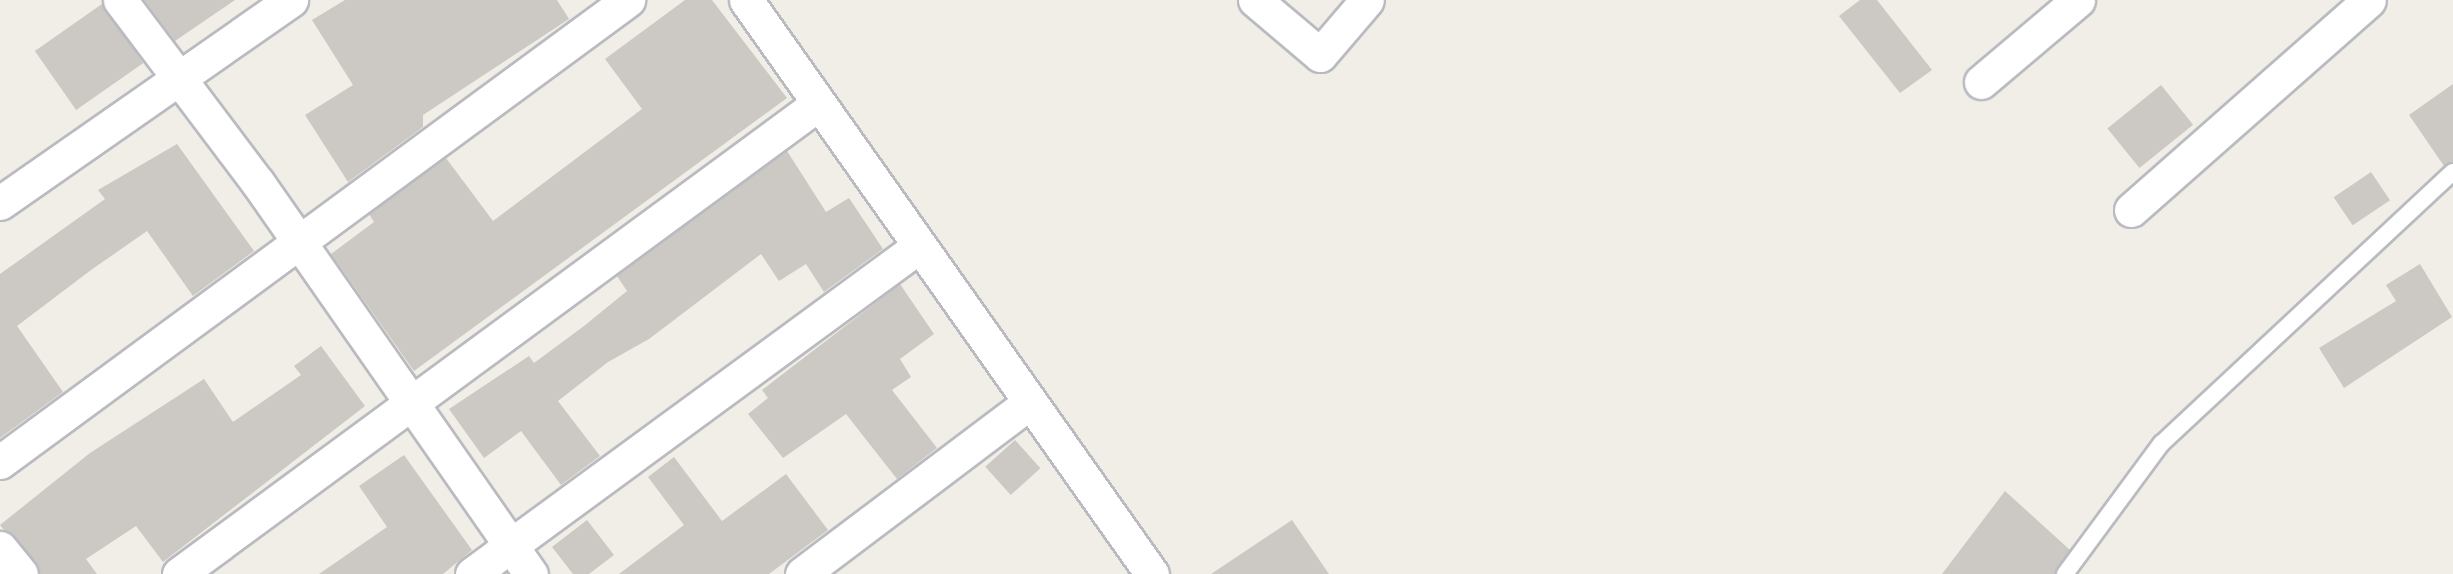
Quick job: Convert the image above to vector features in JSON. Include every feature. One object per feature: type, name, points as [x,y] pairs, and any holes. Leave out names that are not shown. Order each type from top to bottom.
[{"type":"street","points":[[120,0],[299,242],[531,574]]},
{"type":"street","points":[[0,202],[290,0]]},
{"type":"street","points":[[0,462],[628,0]]},
{"type":"street","points":[[746,0],[918,247],[1152,574]]},
{"type":"street","points":[[1255,0],[1321,55],[1367,0]]},
{"type":"street","points":[[1981,82],[2078,0]]},
{"type":"street","points":[[2131,210],[2369,0]]},
{"type":"street","points":[[179,574],[818,104]]},
{"type":"street","points":[[472,574],[510,543],[918,247]]},
{"type":"street","points":[[803,574],[1029,403]]},
{"type":"street","points":[[0,548],[21,574]]},
{"type":"lane","points":[[2065,574],[2161,444],[2453,172]]},
{"type":"building","points":[[144,0],[235,0],[175,41]]},
{"type":"building","points":[[345,0],[557,0],[569,19],[423,115],[423,127],[348,182],[305,115],[353,85],[312,20]]},
{"type":"building","points":[[685,0],[712,0],[787,98],[414,371],[331,254],[374,222],[369,214],[446,158],[493,221],[642,109],[605,59]]},
{"type":"building","points":[[1860,0],[1877,0],[1932,70],[1900,93],[1839,16]]},
{"type":"building","points":[[102,4],[143,63],[76,110],[35,51]]},
{"type":"building","points":[[2453,84],[2453,162],[2444,166],[2409,115]]},
{"type":"building","points":[[2161,85],[2193,125],[2139,168],[2107,128]]},
{"type":"building","points":[[177,144],[254,251],[193,296],[147,231],[91,270],[17,326],[63,392],[0,438],[0,274],[105,199],[98,190]]},
{"type":"building","points":[[787,151],[826,212],[849,198],[883,249],[824,292],[806,264],[779,281],[761,254],[649,339],[608,362],[558,401],[600,456],[561,485],[521,431],[484,458],[449,409],[529,356],[534,363],[584,326],[627,291],[617,276]]},
{"type":"building","points":[[2371,172],[2390,200],[2353,225],[2334,197]]},
{"type":"building","points":[[2420,264],[2452,317],[2344,388],[2319,348],[2396,301],[2386,285]]},
{"type":"building","points":[[900,284],[934,334],[900,359],[911,377],[892,390],[937,448],[897,479],[846,414],[783,458],[748,414],[768,398],[762,390]]},
{"type":"building","points":[[321,346],[365,406],[163,562],[136,526],[86,559],[97,574],[40,574],[0,525],[90,453],[204,379],[233,422],[301,375],[294,366]]},
{"type":"building","points":[[1015,440],[1040,468],[1011,495],[985,467]]},
{"type":"building","points":[[404,455],[472,550],[443,574],[319,574],[387,527],[359,486]]},
{"type":"building","points":[[674,457],[722,521],[786,474],[828,530],[769,574],[619,574],[684,525],[648,477]]},
{"type":"building","points":[[2005,491],[2070,550],[2055,574],[1942,574]]},
{"type":"building","points":[[587,520],[614,555],[589,574],[573,574],[552,547]]},
{"type":"building","points":[[1292,520],[1329,574],[1211,574]]}]
